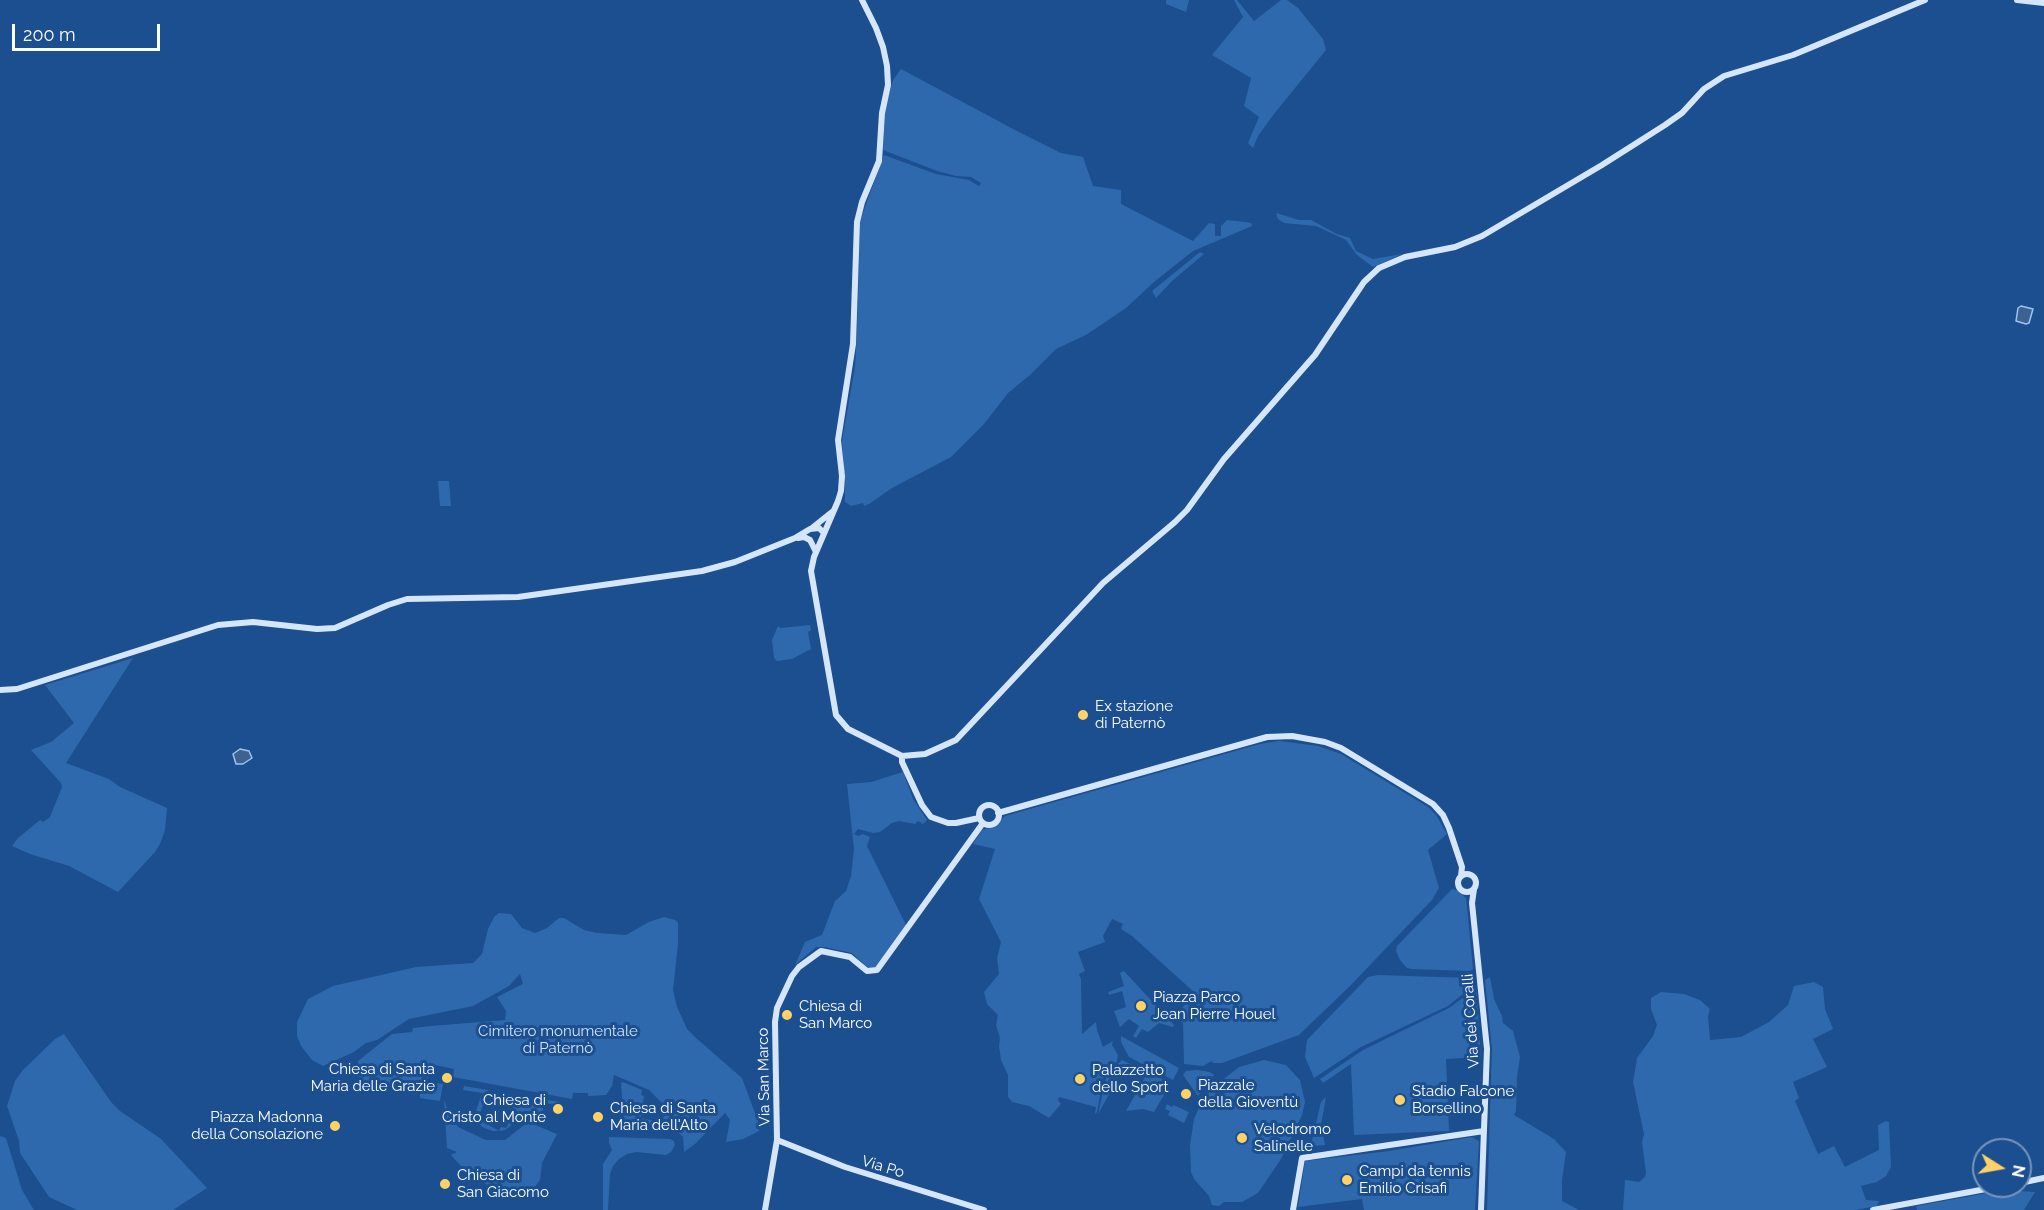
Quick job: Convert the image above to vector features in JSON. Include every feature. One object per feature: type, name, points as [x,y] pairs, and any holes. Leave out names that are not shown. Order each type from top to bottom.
[{"type":"street","points":[[862,0],[883,47],[888,66],[888,85],[882,113],[879,161],[862,202],[857,222],[853,344],[838,440],[842,483],[834,510],[812,564],[812,579],[836,715],[848,729],[903,756],[925,754],[956,740],[1103,583],[1187,510],[1224,459],[1315,356],[1364,282],[1379,268],[1405,256],[1455,247],[1482,236],[1665,125],[1682,113],[1704,89],[1724,76],[1793,55],[1925,0]]},
{"type":"street","points":[[2017,0],[2044,3]]},
{"type":"street","points":[[0,690],[17,689],[218,625],[254,622],[317,629],[335,628],[407,599],[518,597],[702,572],[735,562],[795,538],[834,510]]},
{"type":"street","points":[[810,529],[819,528],[824,534]]},
{"type":"street","points":[[795,538],[824,534]]},
{"type":"street","points":[[804,537],[810,540],[816,552]]},
{"type":"street","points":[[998,813],[1267,737],[1292,736],[1325,742],[1341,748],[1433,804],[1447,822],[1465,875],[1476,879],[1472,903]]},
{"type":"street","points":[[903,756],[902,762],[922,805],[931,817],[948,823],[981,820],[993,824],[998,819],[998,813],[993,806],[987,805],[980,810],[981,820]]},
{"type":"street","name":"Via San Marco","points":[[765,1210],[777,1140],[775,1022],[777,1008],[795,971],[821,951],[850,957],[867,971],[877,970],[981,820]]},
{"type":"street","points":[[1465,875],[1459,881],[1459,886],[1466,891],[1472,903]]},
{"type":"street","points":[[1466,891],[1474,889]]},
{"type":"street","name":"Via dei Coralli","points":[[1472,903],[1487,1049],[1481,1210]]},
{"type":"street","points":[[1293,1210],[1302,1158],[1484,1131]]},
{"type":"street","name":"Via Po","points":[[777,1140],[845,1167],[984,1210]]},
{"type":"street","points":[[1873,1210],[1972,1192]]},
{"type":"green space","points":[[1166,0],[1189,0],[1186,12],[1166,4]]},
{"type":"green space","points":[[1234,0],[1237,0],[1254,21],[1281,0],[1287,0],[1298,8],[1323,39],[1326,50],[1274,114],[1258,136],[1253,148],[1248,143],[1259,117],[1244,106],[1251,78],[1212,55],[1243,17]]},
{"type":"green space","points":[[901,69],[1061,153],[1083,157],[1093,186],[1121,190],[1121,204],[1193,241],[1209,223],[1215,224],[1215,236],[1221,236],[1221,226],[1227,220],[1251,223],[1252,226],[1193,251],[1126,308],[1086,335],[1056,349],[1008,393],[984,424],[951,457],[892,488],[869,504],[851,506],[845,502],[842,441],[855,367],[860,221],[884,155],[936,174],[969,180],[979,186],[981,183],[971,177],[937,171],[883,150],[885,108],[893,80]]},
{"type":"green space","points":[[1276,213],[1299,220],[1311,220],[1337,234],[1350,238],[1356,251],[1373,259],[1402,254],[1373,267],[1357,255],[1346,240],[1316,226],[1284,223],[1278,219]]},
{"type":"green space","points":[[1200,252],[1204,254],[1156,298],[1152,291]]},
{"type":"green space","points":[[438,481],[449,481],[451,506],[440,506]]},
{"type":"green space","points":[[810,625],[811,630],[808,632],[811,649],[792,659],[777,661],[774,658],[772,640],[779,626],[780,628]]},
{"type":"green space","points":[[133,658],[66,763],[109,779],[120,787],[167,808],[165,830],[160,844],[118,892],[69,866],[12,846],[40,820],[43,822],[50,817],[62,787],[61,783],[31,750],[51,742],[74,723],[45,685]]},
{"type":"green space","points":[[1279,741],[1318,746],[1341,754],[1428,807],[1436,815],[1447,834],[1428,850],[1439,888],[1432,900],[1351,985],[1299,1035],[1222,1063],[1212,1061],[1203,1066],[1184,1064],[1183,1023],[1174,1018],[1195,993],[1132,936],[1121,929],[1123,924],[1112,919],[1103,936],[1105,942],[1078,952],[1085,971],[1079,974],[1082,1034],[1096,1022],[1103,1047],[1113,1041],[1112,1045],[1118,1055],[1117,1061],[1104,1074],[1097,1112],[1095,1114],[1096,1107],[1059,1097],[1061,1104],[1049,1118],[1029,1106],[1012,1102],[1008,1097],[1008,1075],[1001,1060],[1000,1038],[996,1025],[998,1015],[987,1004],[984,992],[999,974],[997,958],[1001,942],[979,899],[995,849],[973,844],[982,830],[996,826],[1005,816],[1260,744]]},
{"type":"green space","points":[[903,772],[913,799],[927,820],[923,824],[918,821],[915,824],[899,821],[880,832],[873,833],[858,829],[854,834],[870,837],[867,846],[907,927],[875,967],[870,968],[865,965],[852,953],[825,947],[816,947],[795,965],[805,942],[822,935],[835,901],[846,891],[851,876],[854,849],[847,784],[871,782]]},
{"type":"green space","points":[[1452,889],[1457,890],[1466,898],[1473,969],[1470,971],[1407,968],[1400,960],[1396,951],[1397,946]]},
{"type":"green space","name":"Cimitero monumentale di Paternò","points":[[499,913],[511,914],[522,928],[535,933],[547,928],[559,918],[564,918],[584,930],[626,935],[649,922],[664,917],[675,920],[678,923],[678,944],[673,990],[677,1007],[687,1029],[742,1078],[759,1124],[759,1131],[743,1139],[726,1142],[730,1120],[725,1113],[684,1152],[683,1137],[676,1130],[666,1128],[669,1123],[663,1121],[665,1106],[649,1090],[614,1075],[612,1086],[606,1095],[588,1096],[588,1093],[573,1093],[572,1099],[453,1077],[454,1069],[430,1064],[427,1082],[443,1084],[440,1101],[420,1098],[420,1086],[360,1089],[358,1061],[392,1034],[412,1032],[413,1028],[505,1020],[506,1011],[497,997],[523,984],[520,974],[509,986],[473,1006],[409,1019],[377,1040],[366,1043],[354,1052],[323,1066],[312,1060],[301,1046],[297,1036],[297,1022],[308,999],[333,986],[416,967],[473,963],[482,954],[488,929],[494,917]]},
{"type":"green space","name":"Piazza Parco Jean Pierre Houel","points":[[1124,971],[1174,1025],[1173,1027],[1159,1023],[1148,1032],[1142,1029],[1136,1038],[1133,1036],[1139,1026],[1129,1019],[1120,1027],[1114,1011],[1126,1007],[1122,991],[1109,995],[1108,992],[1124,986],[1120,973]]},
{"type":"green space","points":[[1378,975],[1474,980],[1469,989],[1448,1006],[1361,1047],[1314,1078],[1305,1057],[1307,1040],[1368,977]]},
{"type":"green space","points":[[1490,977],[1494,999],[1503,1023],[1513,1031],[1520,1057],[1514,1115],[1554,1139],[1566,1152],[1562,1201],[1579,1210],[1487,1210],[1492,1049],[1485,980]]},
{"type":"green space","points":[[1814,982],[1823,987],[1825,1009],[1833,1029],[1813,1039],[1827,1067],[1793,1082],[1799,1098],[1795,1101],[1818,1154],[1834,1146],[1845,1167],[1879,1150],[1878,1125],[1889,1122],[1891,1167],[1886,1176],[1877,1182],[1861,1186],[1866,1200],[1879,1201],[1877,1206],[1855,1210],[1623,1210],[1625,1180],[1639,1182],[1646,1173],[1642,1142],[1644,1134],[1633,1082],[1637,1058],[1653,1036],[1657,1025],[1651,1009],[1651,998],[1661,992],[1684,994],[1700,1000],[1710,1009],[1708,1016],[1710,1040],[1741,1037],[1769,1022],[1788,1005],[1794,986]]},
{"type":"green space","points":[[1476,985],[1481,1057],[1446,1059],[1449,1131],[1354,1135],[1351,1064],[1323,1083],[1320,1079],[1363,1050],[1449,1008],[1471,992]]},
{"type":"green space","points":[[64,1034],[111,1102],[120,1111],[161,1139],[207,1188],[173,1210],[77,1210],[49,1197],[20,1153],[19,1141],[7,1106],[15,1081],[23,1070],[55,1039]]},
{"type":"green space","points":[[1121,1036],[1179,1068],[1173,1080],[1129,1057],[1121,1042]]},
{"type":"green space","points":[[1122,1060],[1171,1083],[1166,1091],[1161,1089],[1160,1092],[1164,1095],[1154,1112],[1143,1109],[1126,1111],[1145,1077],[1124,1068],[1098,1114],[1107,1074]]},
{"type":"green space","name":"Velodromo Salinelle","points":[[1264,1060],[1286,1065],[1300,1080],[1305,1102],[1302,1115],[1281,1159],[1258,1193],[1242,1202],[1212,1205],[1209,1196],[1191,1172],[1190,1145],[1194,1119],[1202,1101],[1225,1078],[1239,1067]]},
{"type":"green space","points":[[1197,1070],[1214,1075],[1198,1096],[1183,1075],[1186,1071]]},
{"type":"green space","points":[[621,1083],[642,1090],[641,1095],[644,1096],[641,1118],[659,1122],[656,1130],[624,1129]]},
{"type":"green space","points":[[464,1086],[488,1090],[478,1119],[499,1131],[484,1128],[473,1120],[482,1093],[463,1090]]},
{"type":"green space","points":[[508,1094],[560,1102],[560,1105],[544,1103],[541,1120],[527,1114],[505,1130],[499,1131],[501,1127],[506,1128],[509,1123],[514,1103],[507,1100]]},
{"type":"green space","points":[[1326,1097],[1321,1125],[1325,1145],[1313,1146],[1312,1140],[1321,1102]]},
{"type":"green space","points":[[444,1100],[450,1116],[458,1127],[486,1140],[505,1140],[528,1122],[557,1134],[542,1163],[540,1180],[534,1188],[520,1194],[503,1193],[470,1176],[451,1155],[457,1152],[447,1148]]},
{"type":"green space","points":[[1167,1104],[1189,1112],[1184,1123],[1168,1115],[1170,1111],[1165,1109]]},
{"type":"green space","points":[[0,1136],[6,1138],[22,1190],[34,1210],[0,1210]]},
{"type":"green space","points":[[609,1137],[670,1139],[675,1145],[666,1155],[636,1152],[619,1159],[610,1174],[608,1210],[603,1210],[603,1164],[612,1150]]},
{"type":"green space","points":[[1472,1137],[1479,1141],[1475,1210],[1364,1210],[1362,1199],[1298,1207],[1305,1161],[1389,1151]]},
{"type":"green space","points":[[1972,1196],[1972,1198],[2031,1198],[2024,1210],[1917,1210],[1916,1206]]},
{"type":"shaded area","points":[[2021,306],[2033,309],[2029,323],[2016,321],[2018,308]]},
{"type":"shaded area","points":[[240,749],[249,751],[252,758],[243,764],[236,764],[233,754]]},
{"type":"place","name":"Ex stazione di Paternò","points":[[1083,715]]},
{"type":"place","name":"Piazza Parco Jean Pierre Houel","points":[[1141,1006]]},
{"type":"place","name":"Chiesa di San Marco","points":[[787,1015]]},
{"type":"place","name":"Chiesa di Santa Maria delle Grazie","points":[[447,1078]]},
{"type":"place","name":"Palazzetto dello Sport","points":[[1080,1079]]},
{"type":"place","name":"Piazzale della Gioventù","points":[[1186,1094]]},
{"type":"place","name":"Stadio Falcone Borsellino","points":[[1400,1100]]},
{"type":"place","name":"Chiesa di Cristo al Monte","points":[[558,1109]]},
{"type":"place","name":"Chiesa di Santa Maria dell'Alto","points":[[598,1117]]},
{"type":"place","name":"Piazza Madonna della Consolazione","points":[[335,1126]]},
{"type":"place","name":"Velodromo Salinelle","points":[[1242,1138]]},
{"type":"place","name":"Campi da tennis Emilio Crisafi","points":[[1347,1180]]},
{"type":"place","name":"Chiesa di San Giacomo","points":[[445,1184]]}]
